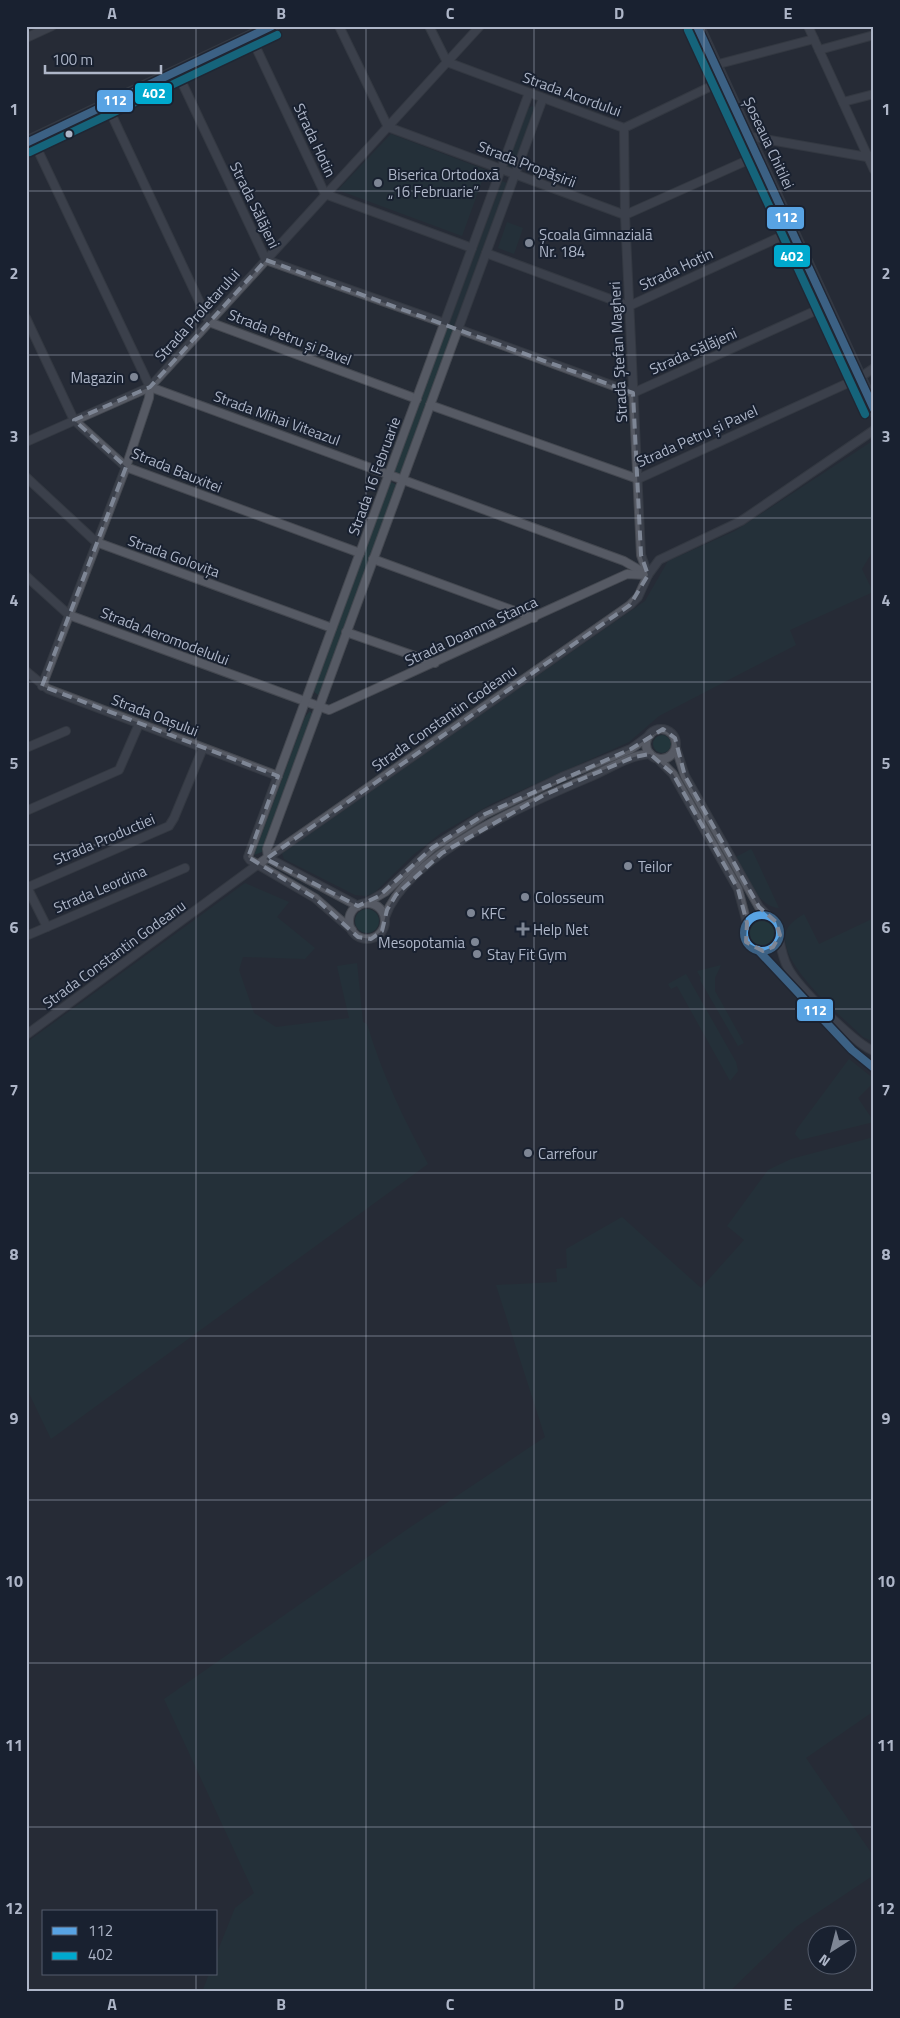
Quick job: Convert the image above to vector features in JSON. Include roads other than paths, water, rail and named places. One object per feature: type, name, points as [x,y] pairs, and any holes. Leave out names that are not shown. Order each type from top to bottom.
[{"type":"main road","name":"Șoseaua Chitilei","points":[[697,26],[874,410]]},
{"type":"street","points":[[26,38],[52,26]]},
{"type":"street","points":[[26,442],[150,387],[30,142],[256,32],[273,26]]},
{"type":"street","points":[[339,26],[388,126]]},
{"type":"street","points":[[429,26],[447,62]]},
{"type":"street","name":"Strada Proletarului","points":[[42,686],[126,466],[149,398],[150,387],[480,26]]},
{"type":"street","points":[[808,26],[843,102],[871,156],[874,170]]},
{"type":"street","name":"Strada Hotin","points":[[256,32],[325,194],[472,248]]},
{"type":"street","points":[[819,50],[874,35]]},
{"type":"street","points":[[715,65],[814,39]]},
{"type":"street","name":"Strada Acordului","points":[[447,62],[624,128],[722,80]]},
{"type":"street","name":"Strada Sălăjeni","points":[[176,72],[266,260],[444,323]]},
{"type":"street","name":"Strada 16 Februarie","points":[[257,865],[248,857],[529,93]]},
{"type":"street","points":[[843,102],[874,94]]},
{"type":"street","name":"Strada 16 Februarie","points":[[268,858],[267,849],[543,98]]},
{"type":"street","name":"Strada Petru și Pavel","points":[[107,105],[210,322],[417,399]]},
{"type":"street","name":"Strada Propășirii","points":[[388,126],[625,215]]},
{"type":"street","name":"Strada Ștefan Magheri","points":[[624,128],[625,215],[641,555],[648,575]]},
{"type":"street","points":[[747,136],[871,156]]},
{"type":"street","points":[[625,215],[756,156]]},
{"type":"street","name":"Strada Hotin","points":[[486,254],[629,306],[791,232]]},
{"type":"street","name":"Strada Sălăjeni","points":[[633,393],[826,306]]},
{"type":"street","name":"Strada Bauxitei","points":[[26,318],[74,420],[126,466],[360,554]]},
{"type":"street","points":[[458,329],[633,393]]},
{"type":"street","name":"Strada Petru și Pavel","points":[[430,405],[638,479],[859,378],[874,368]]},
{"type":"street","name":"Strada Mihai Viteazul","points":[[150,387],[624,561],[648,575]]},
{"type":"street","name":"Strada Constantin Godeanu","points":[[26,1035],[257,865],[630,605],[638,597],[648,575],[659,560],[741,521],[874,430]]},
{"type":"street","name":"Strada Golovița","points":[[26,477],[96,542],[332,628]]},
{"type":"street","points":[[373,559],[534,618]]},
{"type":"street","name":"Strada Doamna Stanca","points":[[305,703],[319,708],[333,709],[626,574],[648,575]]},
{"type":"street","name":"Strada Aeromodelului","points":[[26,576],[69,615],[305,703]]},
{"type":"street","points":[[346,632],[435,663]]},
{"type":"street","name":"Strada Oașului","points":[[28,675],[42,686],[278,776]]},
{"type":"street","points":[[26,811],[119,770],[139,724]]},
{"type":"street","points":[[352,930],[349,920],[358,906],[385,892],[432,848],[485,814],[562,777],[631,749],[658,730],[668,731],[675,738],[676,748],[685,776],[759,907],[766,915],[773,918],[779,926],[779,938],[785,962],[797,981],[857,1042],[874,1051]]},
{"type":"street","points":[[26,748],[66,731]]},
{"type":"street","points":[[650,735],[646,745],[650,754],[658,759],[672,774],[738,889],[747,923],[744,934],[746,942],[758,950],[852,1050],[874,1068]]},
{"type":"street","name":"Strada Productiei","points":[[27,887],[169,826],[203,748]]},
{"type":"street","points":[[658,759],[667,758],[676,748]]},
{"type":"street","points":[[257,865],[315,898],[362,938],[375,937],[382,931],[385,917],[393,900],[406,884],[453,846],[544,795],[634,757],[650,754]]},
{"type":"street","points":[[268,858],[358,906]]},
{"type":"street","name":"Strada Leordina","points":[[26,936],[185,868]]},
{"type":"street","points":[[27,887],[47,927]]},
{"type":"street","points":[[366,903],[376,905],[385,917]]},
{"type":"street","points":[[747,923],[755,916],[766,915]]},
{"type":"street","points":[[758,950],[768,950],[779,938]]},
{"type":"place","name":"Biserica Ortodoxă „16 Februarie”","points":[[378,183]]},
{"type":"place","name":"Școala Gimnazială Nr. 184","points":[[529,243]]},
{"type":"place","name":"Magazin","points":[[134,377]]},
{"type":"place","name":"Teilor","points":[[628,866]]},
{"type":"place","name":"Colosseum","points":[[525,897]]},
{"type":"place","name":"KFC","points":[[471,913]]},
{"type":"place","name":"Help Net","points":[[523,929]]},
{"type":"place","name":"Mesopotamia","points":[[475,942]]},
{"type":"place","name":"Stay Fit Gym","points":[[477,954]]},
{"type":"place","name":"Carrefour","points":[[528,1153]]}]
